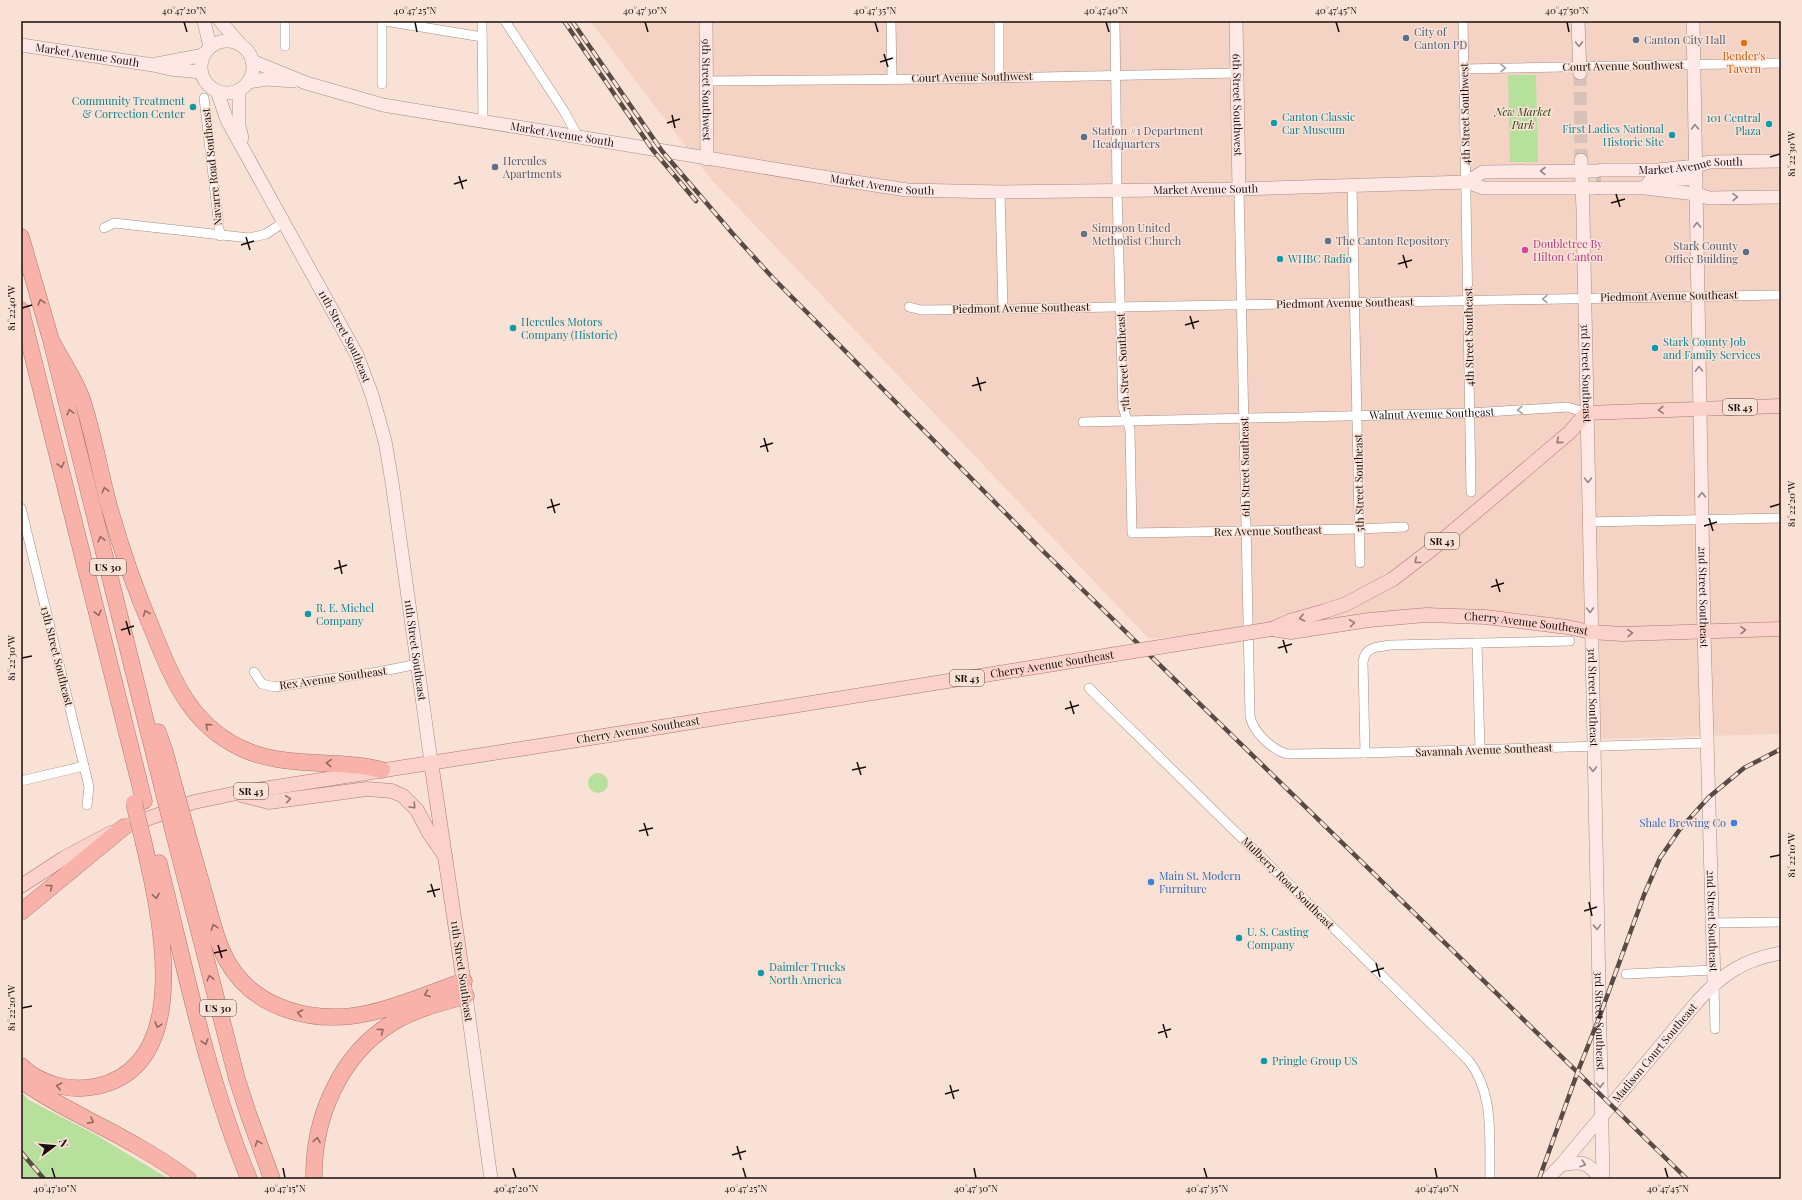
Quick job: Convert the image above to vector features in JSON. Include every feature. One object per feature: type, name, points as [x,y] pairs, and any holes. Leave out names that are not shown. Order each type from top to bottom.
[{"type":"highway","name":"US 30","points":[[21,237],[51,340],[131,662],[170,792],[237,1079],[272,1179]]},
{"type":"highway","name":"US 30","points":[[21,310],[116,686],[139,802],[149,843],[219,1092],[249,1179]]},
{"type":"highway","points":[[21,324],[31,346]]},
{"type":"highway","points":[[51,340],[82,398],[117,535],[140,599],[173,679],[192,709],[214,732],[227,741],[249,752],[282,760],[354,765],[382,770]]},
{"type":"highway","points":[[21,912],[124,827]]},
{"type":"highway","points":[[180,832],[225,958],[241,982],[263,1000],[276,1006],[311,1015],[353,1016],[465,989]]},
{"type":"highway","points":[[21,1066],[36,1077],[49,1083],[77,1089],[91,1088],[105,1085],[124,1075],[145,1055],[152,1043],[157,1030],[162,1008],[163,977],[157,902],[149,843]]},
{"type":"highway","points":[[314,1179],[316,1145],[324,1110],[343,1072],[357,1053],[376,1035],[398,1020],[465,989]]},
{"type":"highway","points":[[21,1080],[63,1106],[152,1154],[188,1179]]},
{"type":"main road","name":"Walnut Avenue Southeast","points":[[1586,413],[1781,406]]},
{"type":"main road","name":"Cherry Avenue Southeast","points":[[21,886],[64,858],[124,827],[194,802],[237,793],[1272,629],[1286,622],[1325,612],[1351,602],[1375,590],[1399,574],[1432,549],[1570,432],[1586,413]]},
{"type":"main road","name":"Cherry Avenue Southeast","points":[[1272,629],[1289,632],[1398,617],[1462,615],[1541,623],[1590,632],[1622,634],[1781,629]]},
{"type":"main road","name":"11th Street Southeast","points":[[431,762],[465,989]]},
{"type":"main road","points":[[237,793],[269,802],[367,789],[392,791],[403,796],[418,810],[429,833],[445,856]]},
{"type":"street","points":[[204,21],[207,51],[201,64],[201,72],[204,80],[210,86],[217,91],[226,93],[243,86],[252,74],[252,61],[246,50],[220,21]]},
{"type":"street","points":[[285,21],[286,46]]},
{"type":"street","points":[[382,21],[382,84]]},
{"type":"street","points":[[386,21],[482,37]]},
{"type":"street","points":[[482,21],[483,121]]},
{"type":"street","points":[[505,21],[564,111],[578,137]]},
{"type":"street","name":"9th Street Southwest","points":[[706,21],[707,158]]},
{"type":"street","points":[[891,21],[892,79]]},
{"type":"street","points":[[999,21],[999,77]]},
{"type":"street","name":"7th Street Southeast","points":[[1115,21],[1117,190],[1123,408],[1130,430],[1132,533]]},
{"type":"street","name":"6th Street Southwest","points":[[1236,21],[1239,188]]},
{"type":"street","name":"4th Street Southwest","points":[[1463,21],[1467,182]]},
{"type":"street","points":[[1578,21],[1580,70]]},
{"type":"street","name":"2nd Street Southeast","points":[[1693,21],[1704,632],[1715,1029]]},
{"type":"street","points":[[207,51],[223,41],[232,41],[240,44]]},
{"type":"street","name":"Market Avenue South","points":[[21,45],[153,65],[170,70],[201,72]]},
{"type":"street","name":"Market Avenue South","points":[[153,65],[207,51]]},
{"type":"street","name":"Market Avenue South","points":[[252,61],[306,83],[383,105],[907,190],[1000,192],[1352,186],[1467,182],[1483,188],[1511,188],[1582,174]]},
{"type":"street","name":"Court Avenue Southwest","points":[[1464,69],[1580,70],[1781,63]]},
{"type":"street","name":"Court Avenue Southwest","points":[[707,81],[1237,73]]},
{"type":"street","name":"Market Avenue South","points":[[243,86],[266,79],[306,83]]},
{"type":"street","name":"11th Street Southeast","points":[[243,86],[239,126],[245,151]]},
{"type":"street","name":"11th Street Southeast","points":[[217,91],[227,120],[357,355],[372,395],[385,441],[431,762]]},
{"type":"street","name":"Navarre Road Southeast","points":[[204,98],[220,236]]},
{"type":"street","name":"Market Avenue South","points":[[1599,179],[1624,170],[1696,172],[1709,162],[1781,161]]},
{"type":"street","points":[[1511,171],[1511,188]]},
{"type":"street","name":"Market Avenue South","points":[[1467,182],[1483,172],[1511,171],[1582,174],[1645,188],[1696,194],[1710,198],[1781,197]]},
{"type":"street","points":[[1645,188],[1652,179],[1696,172]]},
{"type":"street","name":"3rd Street Southeast","points":[[1582,174],[1601,1179]]},
{"type":"street","name":"4th Street Southeast","points":[[1467,182],[1471,492]]},
{"type":"street","name":"5th Street Southeast","points":[[1352,186],[1360,563]]},
{"type":"street","name":"6th Street Southeast","points":[[1239,188],[1250,716],[1253,726],[1265,740]]},
{"type":"street","points":[[1000,192],[1003,309]]},
{"type":"street","points":[[104,228],[114,222],[246,238],[257,237],[268,233],[284,222]]},
{"type":"street","name":"Piedmont Avenue Southeast","points":[[909,307],[921,310],[1003,309],[1781,295]]},
{"type":"street","name":"Walnut Avenue Southeast","points":[[1082,422],[1470,413],[1568,407],[1586,413]]},
{"type":"street","name":"13th Street Southeast","points":[[21,508],[89,787],[87,805]]},
{"type":"street","points":[[1588,522],[1781,518]]},
{"type":"street","name":"Rex Avenue Southeast","points":[[1132,533],[1246,532],[1359,529],[1404,526]]},
{"type":"street","name":"Cherry Avenue Southeast","points":[[1365,753],[1363,662],[1367,651],[1374,648],[1391,645],[1570,641]]},
{"type":"street","points":[[1477,643],[1480,750]]},
{"type":"street","name":"Rex Avenue Southeast","points":[[254,672],[258,680],[264,685],[275,687],[378,672],[418,664]]},
{"type":"street","name":"Mulberry Road Southeast","points":[[1089,688],[1462,1054],[1473,1067],[1482,1082],[1487,1102],[1490,1179]]},
{"type":"street","name":"Savannah Avenue Southeast","points":[[1265,740],[1275,749],[1287,754],[1708,743]]},
{"type":"street","points":[[21,781],[84,766]]},
{"type":"street","points":[[1712,923],[1781,922]]},
{"type":"street","name":"Madison Court Southeast","points":[[1547,1179],[1561,1165],[1696,1002],[1714,977],[1732,970],[1744,963],[1781,953]]},
{"type":"street","points":[[1626,974],[1714,977]]},
{"type":"street","name":"11th Street Southeast","points":[[465,989],[491,1179]]},
{"type":"street","points":[[1561,1165],[1576,1162],[1586,1164],[1593,1169],[1601,1179]]},
{"type":"shaded area","points":[[590,21],[1781,21],[1781,734],[1600,739],[1599,623],[1581,623],[1517,613],[1429,608],[1149,639],[709,177]]},
{"type":"green space","name":"New Market Park","points":[[1508,75],[1536,75],[1538,162],[1510,162]]},
{"type":"green space","points":[[598,773],[605,776],[608,783],[605,790],[598,793],[591,790],[588,783],[591,776]]},
{"type":"green space","points":[[21,1092],[29,1100],[96,1135],[169,1179],[21,1179]]},
{"type":"tunnel","points":[[1580,73],[1581,160]]},
{"type":"tunnel","points":[[1596,178],[1601,178]]},
{"type":"railway","points":[[564,21],[652,149],[696,201]]},
{"type":"railway","points":[[572,21],[662,151],[772,277],[1045,553],[1687,1179]]},
{"type":"railway","points":[[1539,1179],[1644,895],[1660,858],[1680,829],[1709,797],[1744,768],[1781,749]]},
{"type":"railway","points":[[21,1152],[44,1179]]},
{"type":"place","name":"City of Canton PD","points":[[1406,38]]},
{"type":"place","name":"Canton City Hall","points":[[1636,40]]},
{"type":"place","name":"Bender's Tavern","points":[[1744,43]]},
{"type":"place","name":"Community Treatment & Correction Center","points":[[193,107]]},
{"type":"place","name":"Canton Classic Car Museum","points":[[1274,123]]},
{"type":"place","name":"101 Central Plaza","points":[[1769,124]]},
{"type":"place","name":"First Ladies National Historic Site","points":[[1672,135]]},
{"type":"place","name":"Station #1 Department Headquarters","points":[[1084,137]]},
{"type":"place","name":"Hercules Apartments","points":[[495,167]]},
{"type":"place","name":"Simpson United Methodist Church","points":[[1084,234]]},
{"type":"place","name":"The Canton Repository","points":[[1328,241]]},
{"type":"place","name":"Doubletree By Hilton Canton","points":[[1525,250]]},
{"type":"place","name":"Stark County Office Building","points":[[1746,252]]},
{"type":"place","name":"WHBC Radio","points":[[1280,259]]},
{"type":"place","name":"Hercules Motors Company (Historic)","points":[[513,328]]},
{"type":"place","name":"Stark County Job and Family Services","points":[[1655,348]]},
{"type":"place","name":"R. E. Michel Company","points":[[308,614]]},
{"type":"place","name":"Shale Brewing Co","points":[[1734,823]]},
{"type":"place","name":"Main St. Modern Furniture","points":[[1151,882]]},
{"type":"place","name":"U. S. Casting Company","points":[[1239,938]]},
{"type":"place","name":"Daimler Trucks North America","points":[[761,973]]},
{"type":"place","name":"Pringle Group US","points":[[1264,1061]]}]
